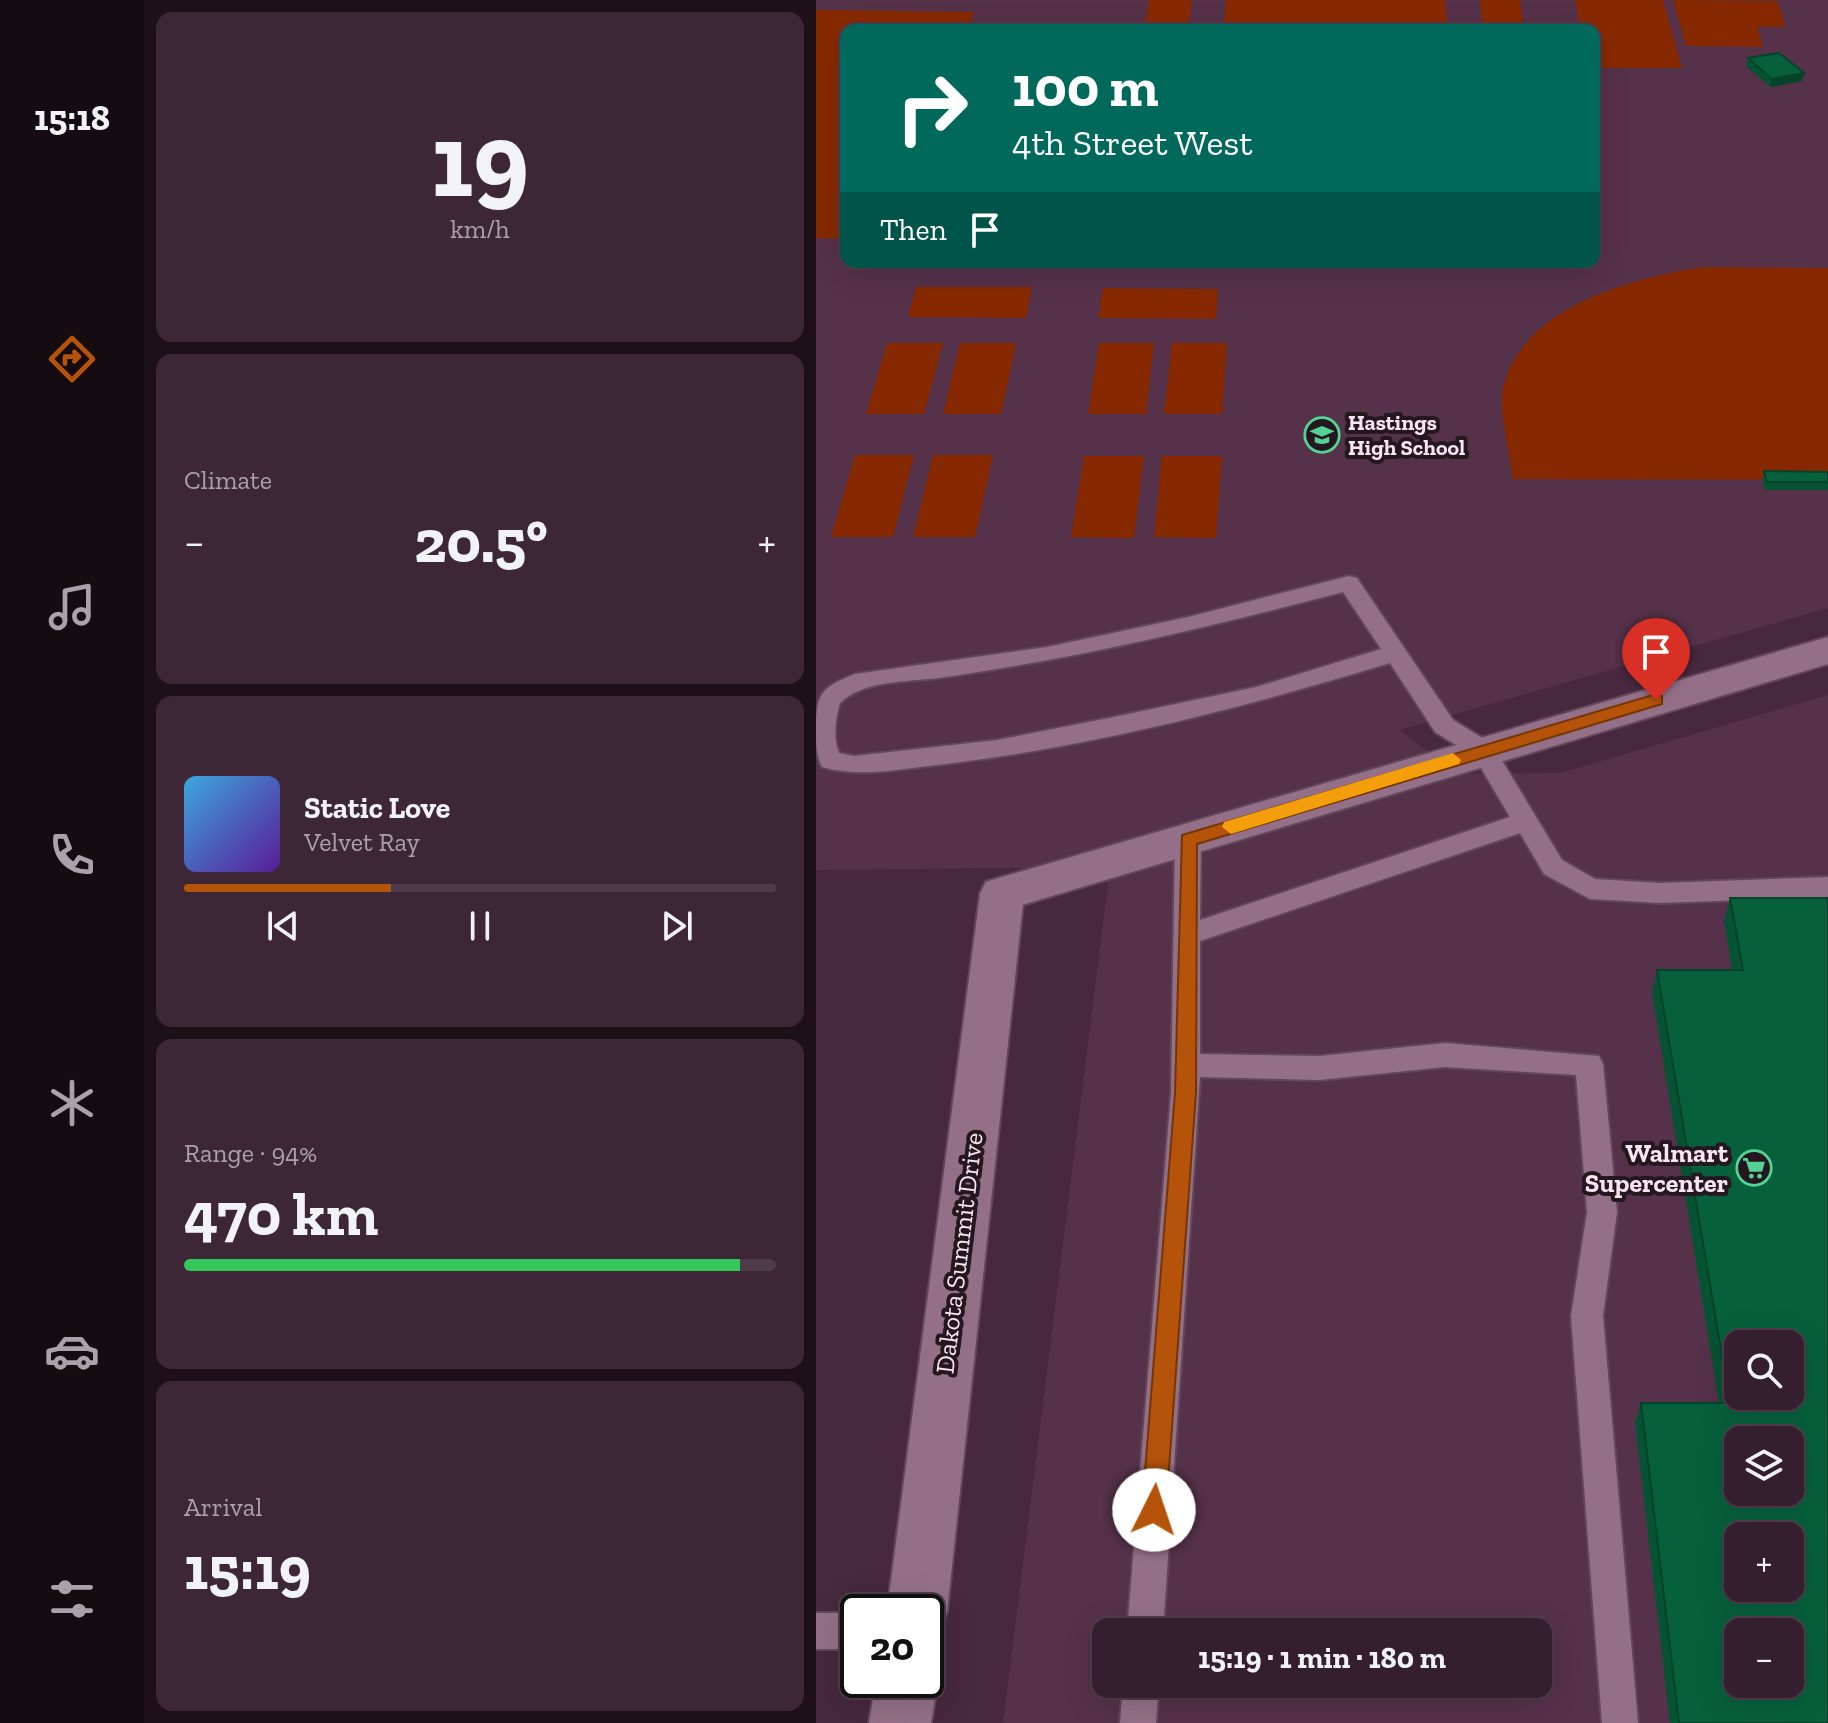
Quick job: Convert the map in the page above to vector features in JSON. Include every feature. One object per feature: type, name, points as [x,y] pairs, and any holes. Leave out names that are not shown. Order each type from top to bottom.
[{"type":"street","points":[[1188,840],[1828,650]]},
{"type":"street","name":"Dakota Summit Drive","points":[[919,1594],[1002,894],[1188,840]]},
{"type":"street","points":[[900,1723],[904,1698]]},
{"type":"lane","points":[[1395,653],[1258,695],[997,749],[854,765],[831,761],[823,749],[825,705],[837,690],[863,680],[1047,655],[1188,625],[1349,583],[1444,726],[1483,750],[1553,867],[1590,889],[1660,893],[1828,887]]},
{"type":"lane","points":[[1186,935],[1527,821]]},
{"type":"lane","points":[[1146,1618],[1185,1104],[1188,840]]},
{"type":"lane","points":[[1184,1065],[1319,1068],[1445,1055],[1589,1064],[1602,1212],[1587,1316],[1620,1723]]},
{"type":"lane","points":[[816,1631],[840,1631]]},
{"type":"lane","points":[[1138,1723],[1140,1698]]},
{"type":"shaded area","points":[[816,0],[1828,0],[1828,608],[1399,730],[1460,774],[1560,773],[1828,695],[1828,1723],[1003,1723],[1110,867],[816,870]]},
{"type":"shaded area","points":[[1149,0],[1192,0],[1189,24],[1145,24]]},
{"type":"shaded area","points":[[1226,0],[1445,0],[1447,24],[1224,24]]},
{"type":"shaded area","points":[[1480,0],[1520,0],[1523,24],[1482,24]]},
{"type":"shaded area","points":[[1575,0],[1663,0],[1682,68],[1600,68],[1600,24],[1580,24]]},
{"type":"shaded area","points":[[1673,0],[1777,1],[1786,27],[1757,27],[1763,47],[1686,46]]},
{"type":"shaded area","points":[[816,10],[974,12],[970,24],[840,24],[840,239],[816,238]]},
{"type":"shaded area","points":[[1702,267],[1828,268],[1828,480],[1513,479],[1503,420],[1503,388],[1514,360],[1533,336],[1583,301],[1644,279]]},
{"type":"shaded area","points":[[916,287],[1032,287],[1026,318],[908,317]]},
{"type":"shaded area","points":[[1103,288],[1218,289],[1216,319],[1098,318]]},
{"type":"shaded area","points":[[887,343],[943,343],[924,414],[866,414]]},
{"type":"shaded area","points":[[960,343],[1016,343],[1001,414],[943,414]]},
{"type":"shaded area","points":[[1099,343],[1154,343],[1146,414],[1088,414]]},
{"type":"shaded area","points":[[1172,343],[1227,343],[1222,414],[1164,414]]},
{"type":"shaded area","points":[[855,455],[914,455],[893,537],[831,537]]},
{"type":"shaded area","points":[[933,455],[993,455],[975,537],[913,537]]},
{"type":"shaded area","points":[[1084,456],[1144,456],[1134,538],[1071,537]]},
{"type":"shaded area","points":[[1162,456],[1222,456],[1216,538],[1154,537]]},
{"type":"building","points":[[1779,53],[1804,73],[1772,79],[1748,58]]},
{"type":"building","points":[[1764,471],[1828,472],[1828,482],[1767,482]]},
{"type":"building","name":"Walmart Supercenter","points":[[1730,898],[1828,898],[1828,1723],[1679,1723],[1641,1403],[1724,1403],[1724,1410],[1804,1410],[1804,1330],[1724,1330],[1724,1367],[1657,970],[1743,970]]},
{"type":"slow traffic","points":[[1231,827],[1453,760]]},
{"type":"place","name":"Hastings High School","points":[[1322,435]]},
{"type":"place","name":"Walmart Supercenter","points":[[1754,1168]]},
{"type":"route","points":[[1154,1510],[1185,1093],[1188,840],[1656,700]]}]
